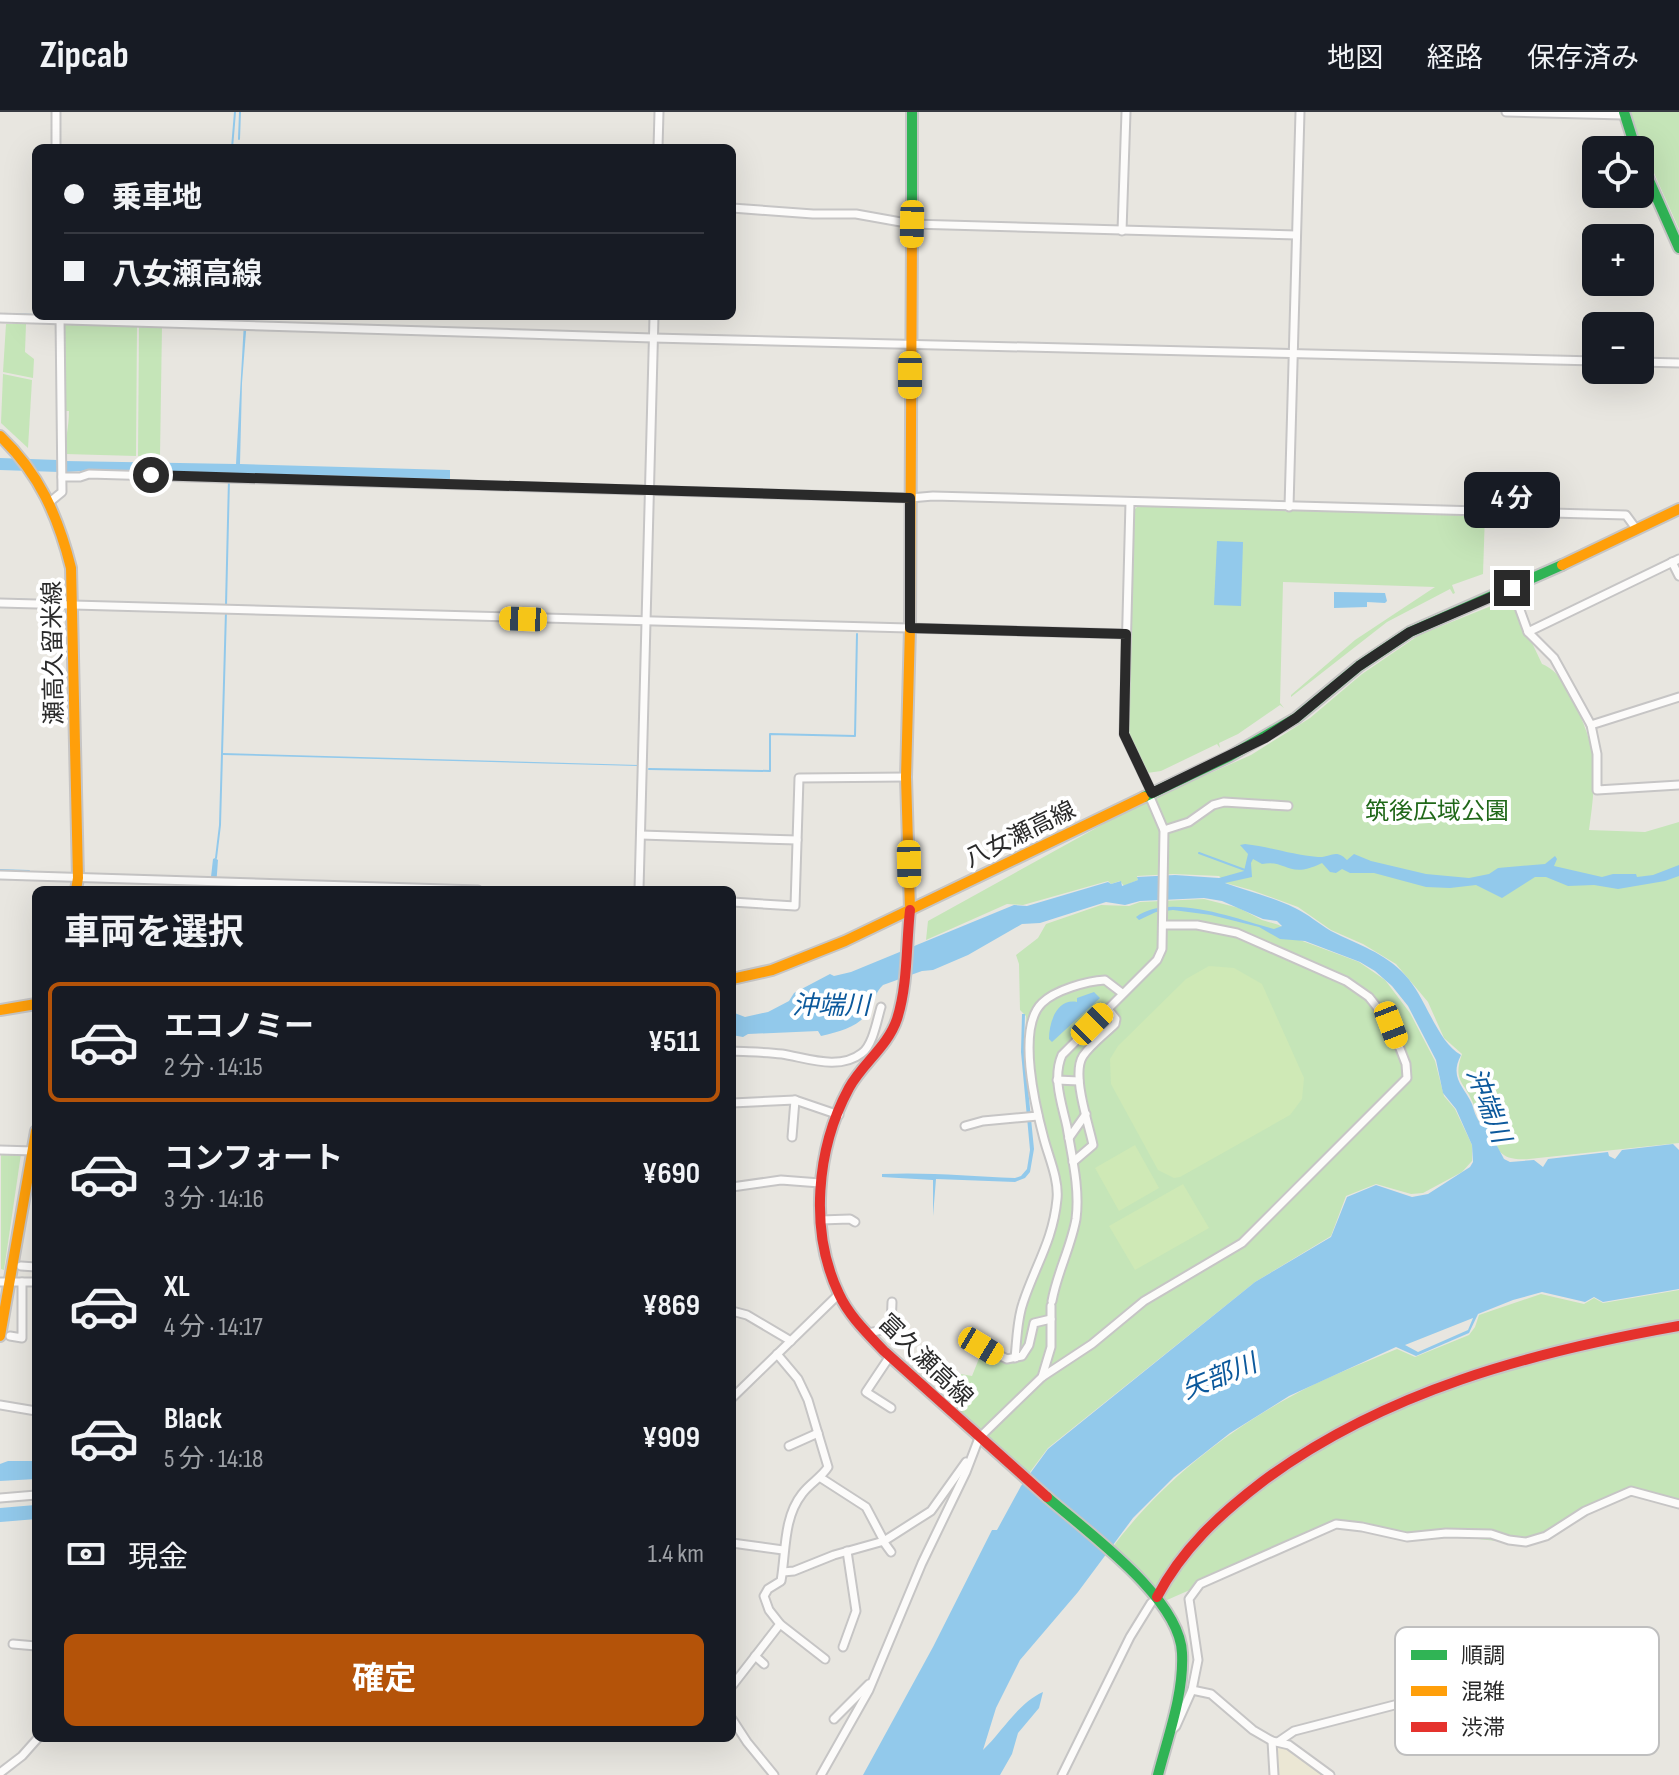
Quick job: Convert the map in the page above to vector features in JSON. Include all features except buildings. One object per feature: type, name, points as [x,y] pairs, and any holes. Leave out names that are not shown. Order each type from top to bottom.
[{"type":"main road","points":[[910,910],[906,777],[910,628],[912,112]]},
{"type":"main road","points":[[1624,114],[1631,136]]},
{"type":"main road","points":[[1654,192],[1679,248]]},
{"type":"main road","name":"瀬高久留米線","points":[[0,436],[21,457],[51,501],[64,536],[71,568],[77,886]]},
{"type":"main road","name":"八女瀬高線","points":[[736,978],[772,970],[845,941],[1265,738],[1296,718],[1359,666],[1410,632],[1512,588],[1679,509]]},
{"type":"main road","name":"富久瀬高線","points":[[910,910],[897,1018],[888,1040],[846,1093],[827,1150],[820,1183],[820,1220],[826,1257],[839,1294],[868,1333],[1153,1596],[1175,1625],[1182,1647],[1181,1674],[1158,1775]]},
{"type":"main road","points":[[0,1010],[32,1005]]},
{"type":"main road","points":[[5,1336],[32,1162]]},
{"type":"main road","points":[[1153,1596],[1178,1561],[1224,1512],[1269,1475],[1340,1432],[1426,1393],[1537,1355],[1679,1326]]},
{"type":"street","points":[[56,112],[56,144]]},
{"type":"street","points":[[658,144],[659,112]]},
{"type":"street","points":[[1122,231],[1126,112]]},
{"type":"street","points":[[1289,507],[1300,112]]},
{"type":"street","points":[[1506,112],[1624,114]]},
{"type":"street","points":[[736,208],[856,214],[912,224],[1296,235]]},
{"type":"street","points":[[0,318],[32,318]]},
{"type":"street","points":[[51,501],[62,492],[60,320]]},
{"type":"street","points":[[119,320],[653,338],[1582,361]]},
{"type":"street","points":[[639,886],[654,320]]},
{"type":"street","points":[[1654,362],[1679,363]]},
{"type":"street","points":[[62,477],[89,474],[1626,515],[1637,530]]},
{"type":"street","points":[[1042,1377],[1051,1347],[1051,1304],[1055,1282],[1075,1222],[1077,1203],[1073,1162],[1057,1080],[1058,1065],[1062,1055],[1157,960],[1162,949],[1164,830],[1124,734],[1130,502]]},
{"type":"street","points":[[1528,632],[1676,560],[1679,576]]},
{"type":"street","points":[[1512,588],[1528,632],[1554,658],[1591,725],[1597,754],[1597,790],[1679,785]]},
{"type":"street","points":[[0,603],[1126,634]]},
{"type":"street","points":[[1591,725],[1679,697]]},
{"type":"street","points":[[736,902],[795,906],[799,778],[906,777]]},
{"type":"street","points":[[1164,830],[1189,822],[1213,805],[1224,802],[1288,806]]},
{"type":"street","points":[[641,835],[797,840]]},
{"type":"street","points":[[0,875],[345,886]]},
{"type":"street","points":[[783,1572],[884,1541],[931,1511],[972,1453],[1042,1377],[1092,1344],[1144,1301],[1242,1243],[1407,1078],[1406,1064],[1391,1025],[1369,997],[1346,981],[1237,933],[1197,925],[1164,925]]},
{"type":"street","points":[[1015,1358],[1022,1305],[1047,1247],[1057,1195],[1031,1077],[1030,1027],[1041,1003],[1055,995],[1105,980],[1122,993]]},
{"type":"street","points":[[850,1059],[868,1046],[881,1007]]},
{"type":"street","points":[[1073,1162],[1093,1145],[1079,1081],[1079,1065],[1083,1056],[1115,1024],[1116,1019],[1108,1009]]},
{"type":"street","points":[[736,1051],[780,1054],[825,1062],[875,1055]]},
{"type":"street","points":[[1057,1080],[1079,1081]]},
{"type":"street","points":[[792,1137],[795,1100]]},
{"type":"street","points":[[736,1103],[795,1100],[839,1115]]},
{"type":"street","points":[[1069,1138],[1086,1114]]},
{"type":"street","points":[[965,1126],[983,1121],[1038,1116]]},
{"type":"street","points":[[0,1150],[32,1151]]},
{"type":"street","points":[[736,1186],[781,1180],[820,1183]]},
{"type":"street","points":[[820,1220],[850,1219],[855,1222]]},
{"type":"street","points":[[21,1266],[32,1267]]},
{"type":"street","points":[[5,1336],[22,1338],[11,1282],[32,1282]]},
{"type":"street","points":[[736,1394],[839,1294]]},
{"type":"street","points":[[868,1333],[891,1328],[892,1302]]},
{"type":"street","points":[[736,1312],[747,1315],[791,1341]]},
{"type":"street","points":[[981,1346],[1007,1359],[1022,1356],[1029,1345],[1034,1323],[1051,1319]]},
{"type":"street","points":[[777,1354],[798,1379],[808,1400],[828,1467],[821,1478],[800,1496],[783,1550],[781,1581],[768,1589],[764,1596],[769,1610],[780,1624],[825,1659]]},
{"type":"street","points":[[890,1356],[866,1392],[891,1408]]},
{"type":"street","points":[[0,1405],[32,1410]]},
{"type":"street","points":[[789,1446],[818,1433]]},
{"type":"street","points":[[821,1775],[872,1682],[972,1453]]},
{"type":"street","points":[[821,1478],[866,1507],[891,1552]]},
{"type":"street","points":[[1168,1733],[1176,1726],[1192,1690],[1198,1660],[1197,1636],[1189,1611],[1189,1599],[1200,1584],[1326,1527],[1348,1524],[1407,1537],[1446,1533],[1491,1534],[1526,1542],[1546,1536],[1585,1511],[1631,1491],[1679,1504]]},
{"type":"street","points":[[0,1498],[32,1495]]},
{"type":"street","points":[[736,1544],[783,1550]]},
{"type":"street","points":[[843,1647],[856,1611],[847,1551]]},
{"type":"street","points":[[1062,1775],[1153,1596]]},
{"type":"street","points":[[736,1682],[780,1624]]},
{"type":"street","points":[[13,1644],[32,1646]]},
{"type":"street","points":[[755,1656],[764,1664]]},
{"type":"street","points":[[834,1719],[872,1682]]},
{"type":"street","points":[[1192,1690],[1211,1694],[1253,1730],[1275,1742],[1289,1745],[1330,1775]]},
{"type":"street","points":[[1275,1742],[1294,1731],[1395,1705]]},
{"type":"street","points":[[736,1725],[774,1775]]},
{"type":"street","points":[[0,1773],[34,1742]]},
{"type":"street","points":[[1274,1775],[1275,1742]]},
{"type":"shaded area","points":[[1281,1747],[1287,1748],[1322,1775],[1277,1775],[1275,1755]]},
{"type":"green space","points":[[1631,112],[1679,112],[1679,229],[1654,173],[1654,136],[1637,135]]},
{"type":"green space","points":[[64,323],[137,325],[136,456],[65,454],[69,411],[65,411]]},
{"type":"green space","points":[[6,324],[26,324],[25,352],[34,359],[33,378],[3,372]]},
{"type":"green space","points":[[139,326],[162,326],[160,457],[138,456]]},
{"type":"green space","points":[[3,374],[32,380],[28,448],[1,423]]},
{"type":"green space","points":[[1138,506],[1286,512],[1485,514],[1483,574],[1452,585],[1453,594],[1450,589],[1387,622],[1291,697],[1355,640],[1435,587],[1283,582],[1280,703],[1284,708],[1280,705],[1238,734],[1219,743],[1220,748],[1217,744],[1161,771],[1147,773],[1128,731],[1133,511]]},
{"type":"green space","name":"筑後広域公園","points":[[1511,598],[1542,664],[1561,680],[1586,730],[1594,776],[1589,830],[1645,832],[1679,822],[1679,1143],[1529,1159],[1506,1156],[1497,1146],[1488,1126],[1480,1121],[1461,1081],[1458,1071],[1462,1054],[1444,1038],[1428,1002],[1396,964],[1363,944],[1331,930],[1298,907],[1226,883],[1219,876],[1137,876],[1138,880],[1124,886],[1120,881],[1111,884],[1108,881],[1023,905],[1007,904],[926,940],[928,921],[1136,806],[1251,755],[1310,718],[1362,674],[1419,635]]},
{"type":"green space","points":[[1204,899],[1239,908],[1279,925],[1297,939],[1359,962],[1385,980],[1410,1013],[1435,1061],[1444,1096],[1455,1109],[1472,1145],[1472,1161],[1462,1172],[1423,1193],[1411,1194],[1376,1184],[1346,1196],[1331,1236],[1255,1282],[1048,1448],[1027,1476],[951,1407],[948,1390],[955,1373],[972,1376],[982,1351],[1006,1363],[1011,1356],[1019,1308],[1044,1247],[1053,1199],[1053,1180],[1028,1048],[1026,1016],[1020,1010],[1016,955],[1038,938],[1046,924],[1101,905],[1129,906],[1140,902]]},
{"type":"green space","points":[[1209,966],[1234,968],[1262,984],[1304,1078],[1302,1099],[1290,1115],[1174,1178],[1158,1170],[1111,1084],[1110,1059],[1118,1046],[1186,979]]},
{"type":"green space","points":[[1135,1145],[1159,1188],[1119,1211],[1095,1168]]},
{"type":"green space","points":[[1,1154],[21,1154],[4,1270],[1,1269]]},
{"type":"green space","points":[[1183,1184],[1209,1228],[1135,1270],[1109,1226]]},
{"type":"green space","points":[[1679,1290],[1679,1502],[1628,1489],[1531,1540],[1497,1541],[1449,1536],[1413,1540],[1354,1526],[1333,1527],[1167,1600],[1112,1548],[1150,1503],[1193,1463],[1240,1427],[1329,1377],[1397,1349],[1415,1357],[1469,1335],[1479,1315],[1541,1294],[1584,1304],[1594,1298],[1603,1303]]},
{"type":"water","points":[[247,320],[240,464],[450,470],[450,480],[96,470],[67,472],[65,461],[236,464],[244,322],[229,321]]},
{"type":"water","points":[[0,458],[58,460],[59,472],[0,470]]},
{"type":"water","points":[[1217,541],[1243,542],[1241,606],[1214,605]]},
{"type":"water","points":[[1334,592],[1385,593],[1387,601],[1367,602],[1367,607],[1334,608]]},
{"type":"water","points":[[223,755],[638,765],[638,766]]},
{"type":"water","points":[[1240,845],[1318,857],[1336,854],[1347,860],[1354,854],[1426,874],[1469,878],[1489,874],[1498,868],[1545,864],[1555,856],[1554,866],[1602,877],[1613,874],[1653,875],[1679,865],[1679,876],[1618,889],[1594,885],[1568,886],[1546,877],[1535,877],[1502,898],[1476,885],[1426,887],[1374,873],[1350,873],[1342,869],[1336,873],[1330,872],[1322,863],[1302,870],[1262,864],[1253,859],[1252,877],[1225,883],[1300,910],[1397,967],[1412,984],[1445,1040],[1461,1055],[1457,1070],[1459,1081],[1480,1123],[1487,1127],[1504,1159],[1510,1162],[1534,1160],[1543,1167],[1548,1159],[1608,1152],[1615,1159],[1622,1150],[1673,1144],[1679,1150],[1679,1289],[1603,1302],[1594,1297],[1585,1302],[1542,1292],[1478,1314],[1469,1333],[1416,1356],[1396,1347],[1289,1396],[1230,1433],[1174,1477],[1133,1518],[1078,1592],[1020,1660],[996,1708],[983,1750],[1018,1710],[1043,1692],[1039,1708],[1018,1733],[1012,1754],[1000,1775],[863,1775],[992,1530],[997,1530],[1021,1486],[1048,1449],[1255,1282],[1331,1237],[1347,1197],[1376,1185],[1412,1197],[1428,1194],[1470,1167],[1473,1162],[1472,1145],[1456,1109],[1443,1093],[1436,1060],[1408,1006],[1375,971],[1305,941],[1280,939],[1259,927],[1211,915],[1173,910],[1156,912],[1139,920],[1136,917],[1150,910],[1185,907],[1274,929],[1282,926],[1277,921],[1263,919],[1222,901],[1204,898],[1140,901],[1125,905],[1106,902],[1040,923],[1022,924],[968,955],[933,970],[883,985],[862,1020],[843,1030],[821,1036],[818,1031],[736,1036],[736,1014],[745,1017],[768,1012],[789,1001],[794,993],[830,974],[851,972],[1014,905],[1027,906],[1108,882],[1121,881],[1122,886],[1138,880],[1137,877],[1175,875],[1219,878],[1244,871],[1248,854]],"holes":[[[1473,1318],[1468,1330],[1418,1352],[1405,1345]]]},
{"type":"water","points":[[213,859],[218,860],[216,886],[210,886],[210,880],[87,875],[211,877]]},
{"type":"water","points":[[1094,992],[1100,998],[1052,1042],[1049,1039],[1051,1025],[1059,1007],[1077,1002],[1077,998]]},
{"type":"water","points":[[1022,1014],[1025,1014],[1024,1048],[1034,1149],[1030,1172],[1015,1182],[936,1179],[933,1216],[933,1180],[882,1177],[882,1174],[1015,1178],[1027,1169],[1030,1150],[1021,1052]]},
{"type":"water","points":[[32,1461],[32,1479],[0,1481],[0,1464]]},
{"type":"waterway","points":[[232,144],[235,112]]},
{"type":"waterway","points":[[239,139],[240,112]]},
{"type":"waterway","points":[[0,314],[32,315]]},
{"type":"waterway","points":[[226,605],[229,479]]},
{"type":"waterway","points":[[0,599],[62,601]]},
{"type":"waterway","points":[[216,858],[220,825],[226,611]]},
{"type":"waterway","points":[[649,769],[770,771],[770,734],[855,736],[857,634]]},
{"type":"waterway","points":[[1199,853],[1245,870]]},
{"type":"waterway","points":[[0,870],[29,871]]},
{"type":"waterway","points":[[0,1515],[32,1512]]},
{"type":"waterway","points":[[0,1519],[5,1514]]},
{"type":"traffic: fast","points":[[912,112],[912,227]]},
{"type":"traffic: fast","points":[[1624,112],[1632,136]]},
{"type":"traffic: fast","points":[[1654,192],[1679,248]]},
{"type":"traffic: fast","points":[[1144,797],[1230,756],[1296,718],[1359,666],[1410,632],[1562,565]]},
{"type":"traffic: fast","points":[[1047,1497],[1129,1568],[1166,1610],[1177,1632],[1182,1653],[1180,1684],[1158,1775]]},
{"type":"traffic: slow","points":[[910,910],[906,777],[912,227]]},
{"type":"traffic: slow","points":[[0,436],[26,465],[45,496],[71,568],[77,886]]},
{"type":"traffic: slow","points":[[1562,565],[1679,509]]},
{"type":"traffic: slow","points":[[736,978],[772,970],[845,941],[1144,797]]},
{"type":"traffic: slow","points":[[0,1010],[32,1005]]},
{"type":"traffic: slow","points":[[0,1336],[32,1154]]},
{"type":"traffic: jam","points":[[910,910],[905,979],[897,1019],[888,1038],[849,1088],[829,1137],[823,1163],[820,1217],[829,1270],[848,1310],[884,1351],[1047,1497]]},
{"type":"traffic: jam","points":[[1157,1597],[1190,1548],[1231,1507],[1309,1450],[1358,1423],[1461,1380],[1515,1363],[1679,1326]]},
{"type":"route","points":[[151,475],[910,498],[910,628],[1126,634],[1124,734],[1152,793],[1265,738],[1296,718],[1389,644],[1410,632],[1512,588]]},
{"type":"water label","name":"沖端川","points":[[831,1005]]},
{"type":"water label","name":"沖端川","points":[[1489,1105]]},
{"type":"water label","name":"矢部川","points":[[1219,1376]]}]
